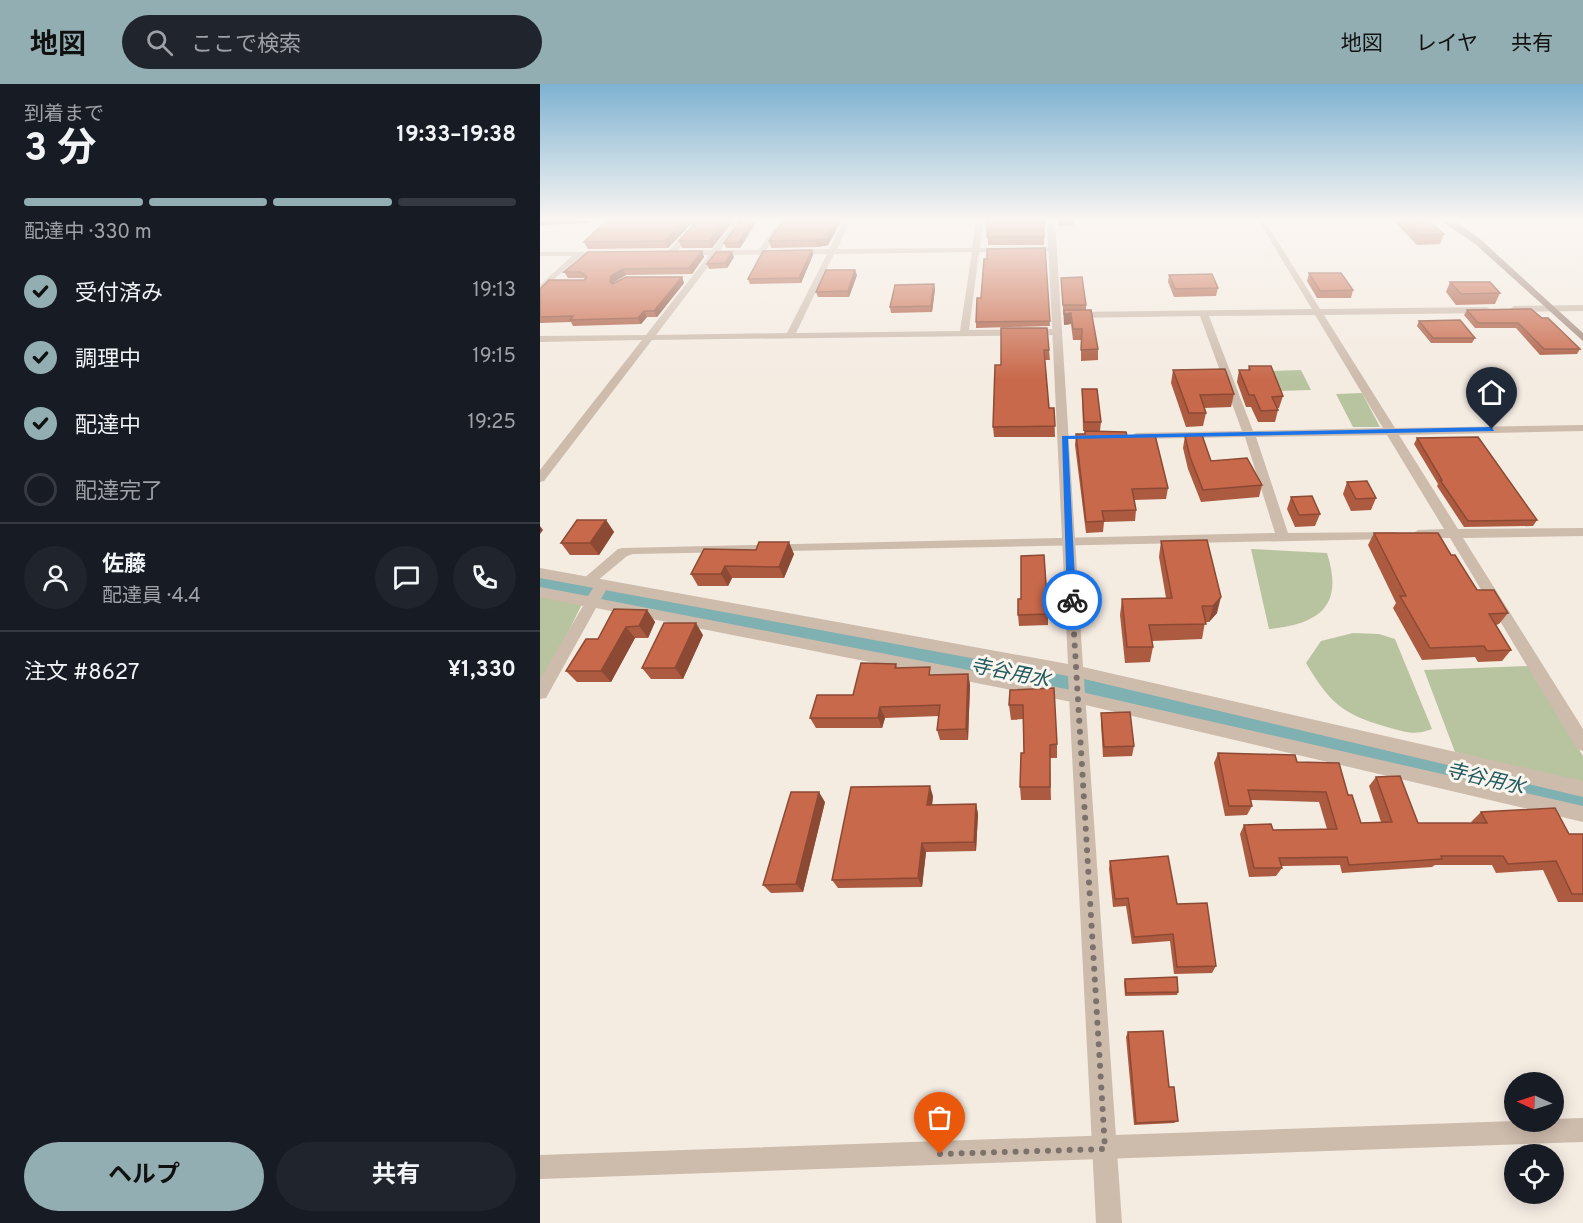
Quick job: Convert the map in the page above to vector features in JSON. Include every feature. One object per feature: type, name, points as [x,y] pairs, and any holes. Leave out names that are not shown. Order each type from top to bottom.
[{"type":"main road","points":[[1512,273],[1583,338]]},
{"type":"street","points":[[540,478],[698,273]]},
{"type":"street","points":[[790,336],[820,273]]},
{"type":"street","points":[[964,333],[972,273]]},
{"type":"street","points":[[1055,273],[1058,332],[1070,437],[1069,542],[1076,685],[1109,1223]]},
{"type":"street","points":[[1294,273],[1583,744]]},
{"type":"street","points":[[682,278],[694,278]]},
{"type":"street","points":[[540,289],[544,282],[560,282]]},
{"type":"street","points":[[1504,310],[1583,308]]},
{"type":"street","points":[[1058,316],[1493,310]]},
{"type":"street","points":[[1204,314],[1249,434],[1283,537]]},
{"type":"street","points":[[540,339],[1058,332]]},
{"type":"street","points":[[1122,436],[1583,428]]},
{"type":"street","points":[[540,693],[592,601],[597,585],[624,552],[633,550],[1583,532]]},
{"type":"street","points":[[540,573],[1583,789]]},
{"type":"street","points":[[540,592],[1076,685],[1583,814]]},
{"type":"street","points":[[540,1167],[1105,1149],[1583,1130]]},
{"type":"green space","points":[[1301,370],[1311,390],[1278,391],[1269,371]]},
{"type":"green space","points":[[1362,393],[1380,427],[1353,427],[1336,394]]},
{"type":"green space","points":[[1251,549],[1327,553],[1332,587],[1330,599],[1323,609],[1314,617],[1302,622],[1269,629]]},
{"type":"green space","points":[[540,573],[1075,671],[1583,789],[1583,808],[584,600],[540,689]]},
{"type":"green space","points":[[1353,633],[1379,634],[1395,639],[1432,729],[1410,732],[1372,722],[1348,712],[1322,688],[1306,663],[1321,641]]},
{"type":"green space","points":[[1528,666],[1583,756],[1583,783],[1455,752],[1424,670]]},
{"type":"building","points":[[582,273],[616,273],[611,276],[612,284],[626,277],[682,277],[654,311],[644,311],[638,318],[570,320],[573,316],[540,317],[540,289],[549,280],[584,280],[587,277]]},
{"type":"building","points":[[751,273],[801,273],[799,278],[748,279]]},
{"type":"building","points":[[825,273],[854,273],[848,291],[816,292]]},
{"type":"building","points":[[983,273],[1047,273],[1050,321],[976,322],[977,298],[981,298]]},
{"type":"building","points":[[1309,273],[1341,273],[1353,290],[1320,291]]},
{"type":"building","points":[[1212,274],[1218,288],[1175,289],[1169,275]]},
{"type":"building","points":[[1082,277],[1086,305],[1063,305],[1061,278]]},
{"type":"building","points":[[1450,282],[1490,282],[1500,293],[1461,294]]},
{"type":"building","points":[[934,284],[931,306],[890,307],[895,285]]},
{"type":"building","points":[[1531,309],[1542,318],[1548,318],[1580,349],[1544,349],[1518,323],[1478,323],[1467,310]]},
{"type":"building","points":[[1064,310],[1091,310],[1098,349],[1081,350],[1082,329],[1073,329],[1071,313],[1064,314]]},
{"type":"building","points":[[1460,320],[1475,338],[1433,338],[1419,321]]},
{"type":"building","points":[[1001,328],[1047,328],[1049,350],[1044,350],[1049,408],[1054,408],[1055,426],[993,427],[995,365],[1001,365]]},
{"type":"building","points":[[1249,366],[1271,366],[1283,396],[1272,397],[1278,410],[1261,411],[1254,395],[1249,395],[1239,370],[1250,370]]},
{"type":"building","points":[[1225,369],[1234,394],[1200,395],[1206,413],[1189,413],[1173,370]]},
{"type":"building","points":[[1082,389],[1097,389],[1101,422],[1084,422]]},
{"type":"building","points":[[1085,431],[1126,432],[1127,436],[1155,435],[1168,488],[1132,489],[1136,510],[1102,511],[1104,521],[1086,522],[1076,434],[1085,434]]},
{"type":"building","points":[[1202,435],[1211,461],[1247,458],[1262,485],[1203,490],[1190,457],[1185,436]]},
{"type":"building","points":[[1478,437],[1537,520],[1468,521],[1440,480],[1442,480],[1417,438]]},
{"type":"building","points":[[1367,481],[1376,498],[1356,499],[1347,482]]},
{"type":"building","points":[[1312,496],[1320,514],[1299,515],[1291,497]]},
{"type":"building","points":[[577,520],[606,520],[590,543],[561,543]]},
{"type":"building","points":[[1374,533],[1438,533],[1477,590],[1494,590],[1508,613],[1489,614],[1511,650],[1487,651],[1484,646],[1430,648],[1400,596],[1406,596]]},
{"type":"building","points":[[1207,540],[1221,597],[1213,606],[1202,606],[1206,624],[1149,625],[1153,647],[1127,647],[1122,599],[1172,598],[1161,541]]},
{"type":"building","points":[[759,542],[789,542],[779,567],[725,566],[721,574],[691,574],[704,549],[756,550]]},
{"type":"building","points":[[1044,555],[1048,614],[1018,615],[1018,599],[1021,599],[1021,556]]},
{"type":"building","points":[[614,609],[647,610],[639,626],[626,627],[601,671],[566,671],[586,639],[598,639]]},
{"type":"building","points":[[664,623],[696,623],[675,668],[642,668]]},
{"type":"building","points":[[861,663],[896,664],[895,668],[930,667],[929,675],[968,674],[966,729],[937,730],[940,705],[880,707],[878,718],[810,718],[817,695],[853,695]]},
{"type":"building","points":[[1054,688],[1057,744],[1050,745],[1050,787],[1020,787],[1021,753],[1024,753],[1023,705],[1009,705],[1010,690]]},
{"type":"building","points":[[1130,712],[1134,746],[1104,747],[1101,713]]},
{"type":"building","points":[[1218,753],[1295,755],[1297,762],[1339,763],[1348,795],[1352,795],[1361,823],[1392,822],[1376,777],[1400,776],[1418,823],[1487,823],[1481,812],[1555,808],[1569,834],[1583,834],[1583,894],[1572,894],[1556,861],[1508,864],[1503,856],[1441,856],[1442,859],[1349,865],[1347,857],[1279,858],[1282,868],[1254,868],[1244,825],[1271,824],[1273,830],[1337,829],[1326,792],[1248,790],[1252,806],[1229,806]]},
{"type":"building","points":[[930,786],[927,805],[976,804],[974,842],[922,843],[918,878],[832,880],[851,787]]},
{"type":"building","points":[[791,792],[819,792],[796,884],[763,885]]},
{"type":"building","points":[[1168,856],[1177,904],[1207,903],[1216,966],[1177,967],[1173,934],[1134,937],[1128,898],[1115,899],[1110,861]]},
{"type":"building","points":[[1177,977],[1178,992],[1126,993],[1125,979]]},
{"type":"building","points":[[1163,1031],[1169,1087],[1174,1087],[1178,1121],[1136,1123],[1128,1032]]},
{"type":"waterway","name":"寺谷用水","points":[[540,582],[1099,692],[1583,802]]},
{"type":"way so far","points":[[940,1154],[1105,1149],[1072,600]]},
{"type":"route","points":[[1072,600],[1064,437],[1492,429]]}]
